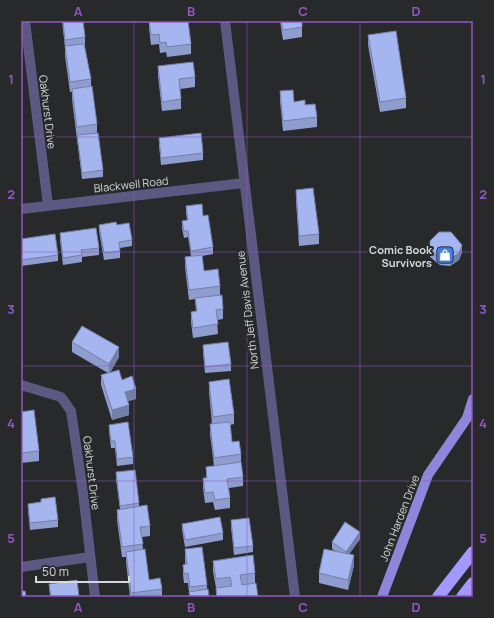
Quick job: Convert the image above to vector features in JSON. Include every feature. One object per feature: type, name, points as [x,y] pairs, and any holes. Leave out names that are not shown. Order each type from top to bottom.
[{"type":"highway","points":[[438,597],[473,552]]},
{"type":"highway","points":[[462,597],[473,583]]},
{"type":"main road","name":"John Harden Drive","points":[[382,597],[428,475],[470,416],[473,399]]},
{"type":"street","name":"Oakhurst Drive","points":[[25,21],[48,205]]},
{"type":"street","name":"North Jeff Davis Avenue","points":[[225,21],[295,597]]},
{"type":"street","name":"Blackwell Road","points":[[21,209],[244,183]]},
{"type":"street","name":"Oakhurst Drive","points":[[21,384],[61,397],[70,411],[83,492],[95,597]]},
{"type":"street","points":[[21,567],[90,558]]},
{"type":"building","points":[[63,21],[83,21],[85,37],[65,40]]},
{"type":"building","points":[[149,21],[188,21],[191,44],[167,47],[166,42],[160,43],[159,34],[151,35]]},
{"type":"building","points":[[281,21],[302,21],[302,27],[283,30]]},
{"type":"building","points":[[396,31],[406,98],[380,102],[368,35]]},
{"type":"building","points":[[84,44],[91,79],[70,82],[65,46]]},
{"type":"building","points":[[193,62],[195,77],[179,79],[181,99],[162,102],[158,66]]},
{"type":"building","points":[[92,86],[97,124],[77,127],[72,89]]},
{"type":"building","points":[[293,90],[294,102],[305,100],[305,105],[315,104],[317,117],[283,121],[280,91]]},
{"type":"building","points":[[98,133],[103,170],[82,173],[77,135]]},
{"type":"building","points":[[201,133],[203,153],[161,158],[159,138]]},
{"type":"building","points":[[313,188],[319,234],[299,236],[296,190]]},
{"type":"building","points":[[202,204],[203,216],[208,215],[213,247],[191,251],[188,231],[184,231],[182,221],[188,220],[186,206]]},
{"type":"building","points":[[116,222],[117,225],[129,223],[132,240],[119,242],[120,251],[104,253],[99,225]]},
{"type":"building","points":[[96,228],[99,248],[81,250],[82,255],[63,258],[60,233]]},
{"type":"building","name":"Comic Book Survivors","points":[[439,232],[451,232],[462,245],[459,253],[450,259],[440,258],[430,251],[430,241]]},
{"type":"building","points":[[55,234],[58,255],[21,260],[21,239]]},
{"type":"building","points":[[202,255],[204,271],[218,269],[220,286],[189,290],[185,257]]},
{"type":"building","points":[[222,295],[223,309],[216,310],[218,324],[193,328],[191,312],[197,311],[195,298]]},
{"type":"building","points":[[82,326],[119,347],[109,364],[72,342]]},
{"type":"building","points":[[228,342],[231,364],[205,367],[203,345]]},
{"type":"building","points":[[119,370],[122,380],[132,376],[136,389],[125,392],[129,405],[112,410],[101,375]]},
{"type":"building","points":[[229,379],[234,414],[213,417],[209,382]]},
{"type":"building","points":[[34,410],[39,451],[21,453],[21,412]]},
{"type":"building","points":[[128,422],[133,457],[117,459],[115,441],[111,441],[109,425]]},
{"type":"building","points":[[230,422],[232,442],[239,441],[241,454],[214,458],[210,424]]},
{"type":"building","points":[[241,462],[243,477],[227,479],[230,498],[215,500],[213,492],[205,493],[203,478],[207,478],[206,467]]},
{"type":"building","points":[[135,470],[139,503],[120,506],[116,472]]},
{"type":"building","points":[[55,497],[58,520],[30,523],[28,504],[41,502],[41,499]]},
{"type":"building","points":[[147,505],[150,526],[140,527],[143,544],[122,547],[117,510]]},
{"type":"building","points":[[220,517],[223,533],[185,540],[182,524]]},
{"type":"building","points":[[249,518],[253,546],[234,548],[231,520]]},
{"type":"building","points":[[345,522],[360,532],[346,552],[332,542]]},
{"type":"building","points":[[202,547],[207,585],[190,587],[188,573],[184,574],[183,565],[187,564],[185,549]]},
{"type":"building","points":[[145,549],[149,580],[160,578],[162,589],[131,593],[126,552]]},
{"type":"building","points":[[324,549],[354,555],[348,580],[319,573]]},
{"type":"building","points":[[253,555],[255,573],[240,575],[242,585],[256,583],[258,597],[217,597],[216,588],[232,586],[230,577],[216,579],[213,561]]},
{"type":"building","points":[[77,580],[79,597],[51,597],[49,584]]},
{"type":"building","points":[[208,589],[209,597],[190,597],[189,592]]},
{"type":"building","points":[[21,591],[25,591],[26,597],[21,597]]},
{"type":"place","name":"Comic Book Survivors","points":[[445,255]]}]
